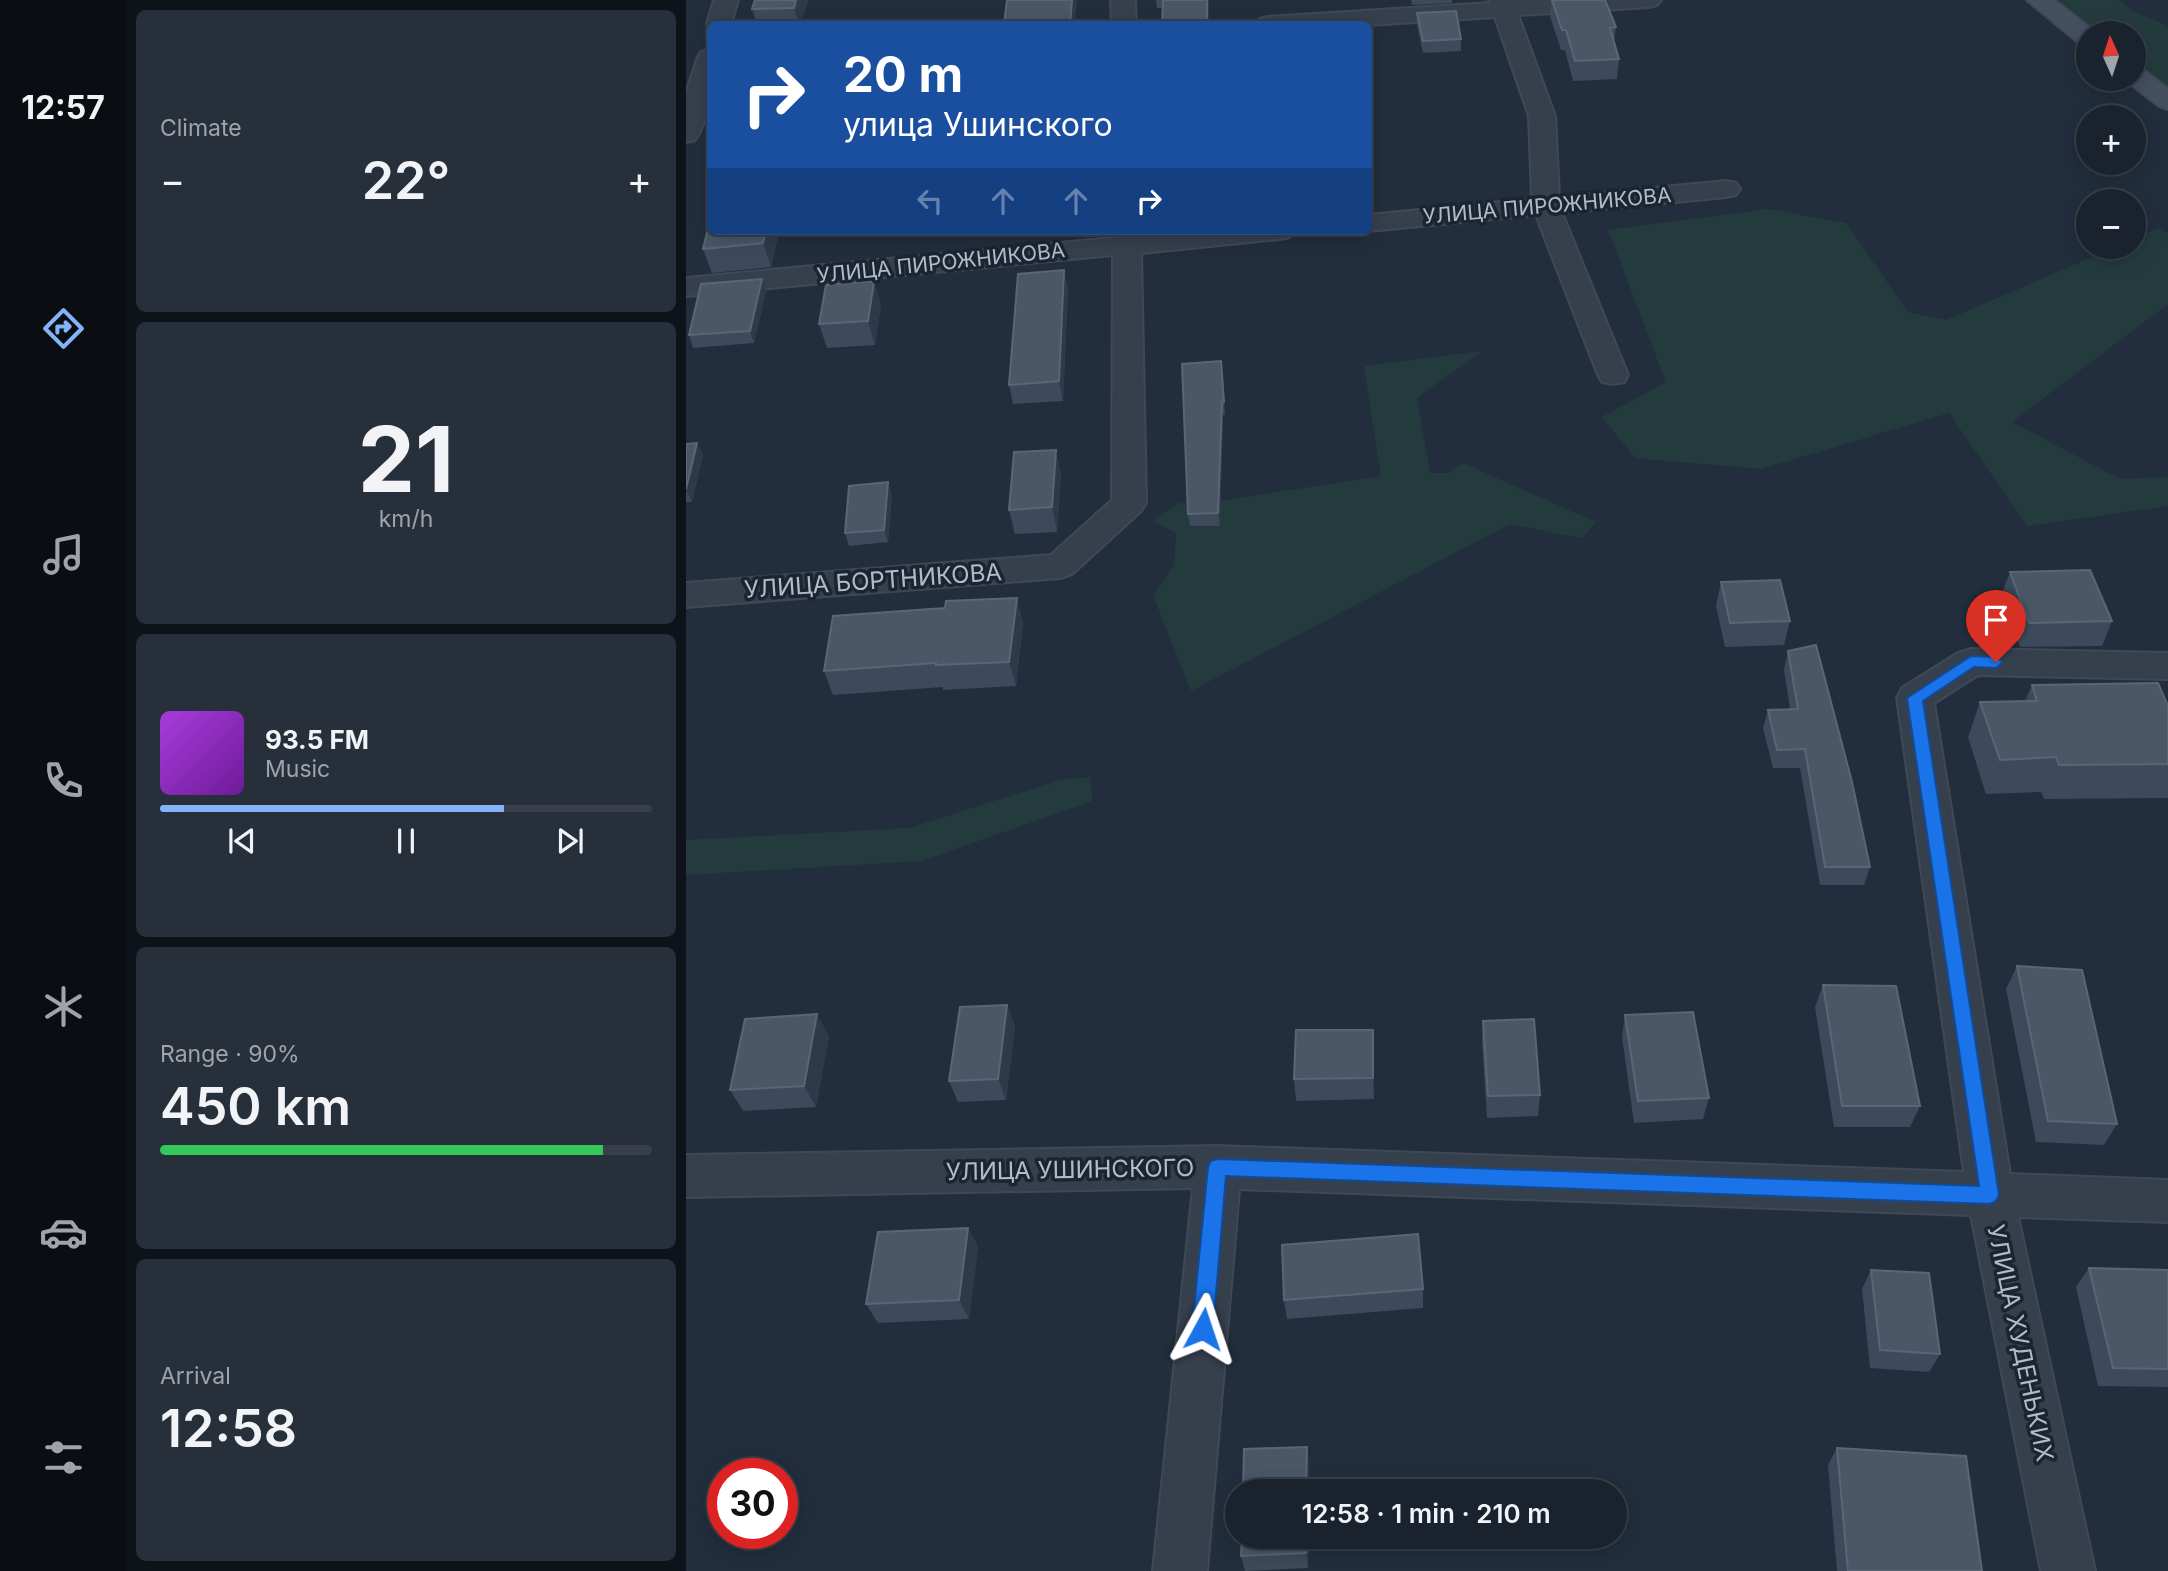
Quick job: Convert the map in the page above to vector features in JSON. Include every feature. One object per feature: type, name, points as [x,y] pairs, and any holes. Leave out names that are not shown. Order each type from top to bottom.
[{"type":"street","points":[[720,21],[726,0]]},
{"type":"street","points":[[1123,0],[1124,21]]},
{"type":"street","points":[[1305,21],[1502,5],[1649,0]]},
{"type":"street","points":[[2039,0],[2076,29]]},
{"type":"street","points":[[1502,5],[1542,116],[1546,207],[1613,375]]},
{"type":"street","points":[[686,59],[707,57]]},
{"type":"street","points":[[686,134],[707,67]]},
{"type":"street","points":[[2146,84],[2168,101]]},
{"type":"street","name":"УЛИЦА ПИРОЖНИКОВА","points":[[1372,223],[1726,189]]},
{"type":"street","name":"УЛИЦА ПИРОЖНИКОВА","points":[[686,287],[1127,238],[1193,235]]},
{"type":"street","name":"УЛИЦА БОРТНИКОВА","points":[[686,595],[1060,566],[1129,503],[1127,238]]},
{"type":"street","name":"УЛИЦА ХУДЕНЬКИХ","points":[[2068,1571],[1990,1195],[1915,698],[1971,662],[2168,666]]},
{"type":"street","points":[[1180,1571],[1218,1167]]},
{"type":"street","name":"УЛИЦА УШИНСКОГО","points":[[686,1176],[1218,1167],[2168,1201]]},
{"type":"green space","points":[[2057,0],[2119,0],[2132,11],[2168,26],[2168,89],[2146,71],[2146,21],[2084,21]]},
{"type":"green space","points":[[1768,209],[1846,223],[1908,312],[1946,320],[2088,259],[2146,259],[2146,234],[2159,228],[2168,234],[2168,304],[2012,422],[2120,479],[2168,477],[2168,506],[2027,526],[1949,413],[1761,469],[1635,458],[1602,417],[1666,382],[1608,230]]},
{"type":"green space","points":[[1482,351],[1417,398],[1430,473],[1449,473],[1463,463],[1596,522],[1582,538],[1510,524],[1191,691],[1153,595],[1174,565],[1176,533],[1153,521],[1179,503],[1220,501],[1381,476],[1364,366]]},
{"type":"green space","points":[[1091,777],[1092,801],[922,861],[686,875],[686,840],[909,828],[1061,780]]},
{"type":"building","points":[[755,0],[796,0],[794,8],[752,9]]},
{"type":"building","points":[[1007,0],[1072,0],[1070,21],[1004,21]]},
{"type":"building","points":[[1163,0],[1207,0],[1207,21],[1162,21]]},
{"type":"building","points":[[1552,0],[1605,0],[1616,27],[1610,28],[1619,59],[1575,61],[1566,30],[1562,30]]},
{"type":"building","points":[[1456,11],[1461,39],[1423,41],[1417,13]]},
{"type":"building","points":[[707,232],[707,235],[765,235],[763,243],[703,249]]},
{"type":"building","points":[[1064,270],[1059,381],[1009,385],[1018,274]]},
{"type":"building","points":[[762,279],[750,331],[689,335],[701,284]]},
{"type":"building","points":[[874,281],[868,321],[819,324],[826,285]]},
{"type":"building","points":[[1221,361],[1224,402],[1218,513],[1188,514],[1182,364]]},
{"type":"building","points":[[697,443],[686,489],[686,444]]},
{"type":"building","points":[[1056,450],[1052,507],[1009,510],[1014,452]]},
{"type":"building","points":[[888,482],[884,530],[845,533],[849,486]]},
{"type":"building","points":[[2090,570],[2112,621],[2029,623],[2010,572]]},
{"type":"building","points":[[1780,580],[1790,621],[1730,623],[1721,582]]},
{"type":"building","points":[[1017,598],[1009,662],[936,663],[824,671],[833,616],[945,608],[946,601]]},
{"type":"building","points":[[1816,645],[1852,782],[1870,867],[1825,867],[1805,749],[1777,750],[1768,710],[1798,709],[1788,651]]},
{"type":"building","points":[[2158,683],[2168,706],[2168,764],[2059,765],[2056,757],[2000,760],[1980,702],[2037,701],[2032,685]]},
{"type":"building","points":[[2017,966],[2082,970],[2117,1124],[2048,1121]]},
{"type":"building","points":[[1823,985],[1896,986],[1920,1106],[1842,1106]]},
{"type":"building","points":[[1007,1005],[998,1079],[949,1081],[960,1007]]},
{"type":"building","points":[[1693,1012],[1709,1098],[1638,1101],[1625,1015]]},
{"type":"building","points":[[817,1014],[804,1086],[730,1090],[745,1019]]},
{"type":"building","points":[[1534,1019],[1540,1095],[1488,1096],[1483,1021]]},
{"type":"building","points":[[1296,1030],[1373,1030],[1373,1078],[1294,1079]]},
{"type":"building","points":[[968,1228],[959,1300],[866,1304],[878,1232]]},
{"type":"building","points":[[1418,1234],[1423,1289],[1284,1300],[1282,1245]]},
{"type":"building","points":[[2089,1268],[2168,1270],[2168,1369],[2113,1368]]},
{"type":"building","points":[[1871,1270],[1929,1273],[1940,1354],[1880,1350]]},
{"type":"building","points":[[1307,1447],[1306,1479],[1243,1479],[1244,1449]]},
{"type":"building","points":[[1837,1448],[1966,1456],[1982,1571],[1848,1571]]},
{"type":"building","points":[[1241,1549],[1306,1549],[1306,1553],[1241,1556]]},
{"type":"route","points":[[1203,1329],[1218,1167],[1990,1195],[1915,698],[1971,662],[1996,662]]}]
